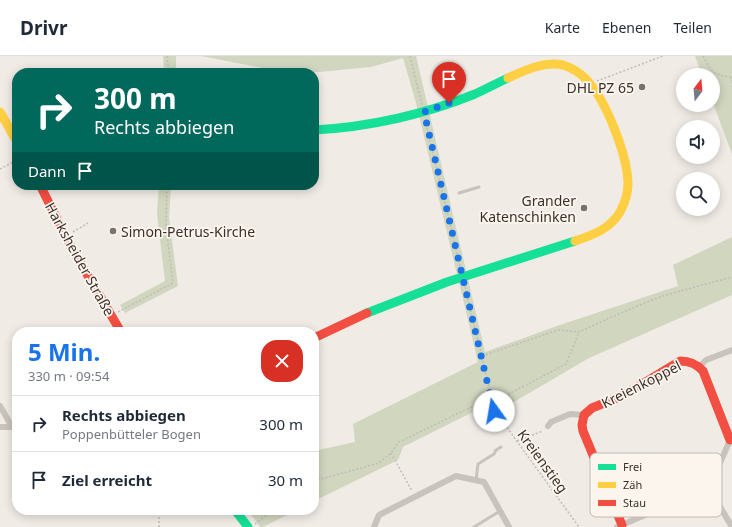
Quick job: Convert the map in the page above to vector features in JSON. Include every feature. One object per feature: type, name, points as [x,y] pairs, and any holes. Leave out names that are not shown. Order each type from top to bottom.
[{"type":"street","points":[[319,130],[358,126],[424,112],[474,94],[531,68],[545,64],[555,64],[566,66],[580,73],[596,90],[606,112],[627,171],[629,182],[628,194],[625,203],[620,213],[607,227],[591,234],[462,276],[386,305],[319,336]]},
{"type":"street","points":[[0,112],[12,133]]},
{"type":"street","name":"Harksheider Straße","points":[[42,190],[71,247],[118,327]]},
{"type":"street","name":"Kreienkoppel","points":[[700,366],[706,360],[732,350]]},
{"type":"street","name":"Kreienkoppel","points":[[548,426],[551,422],[570,414],[584,415],[592,408],[624,395],[680,361],[686,361],[700,366],[703,371],[731,440]]},
{"type":"street","points":[[0,406],[12,423]]},
{"type":"street","points":[[584,415],[582,425],[583,431],[593,453]]},
{"type":"street","points":[[0,427],[12,427]]},
{"type":"street","points":[[722,460],[731,440]]},
{"type":"street","points":[[374,527],[379,515],[456,476],[484,482],[509,527]]},
{"type":"street","points":[[722,510],[732,527]]},
{"type":"street","points":[[240,515],[250,527]]},
{"type":"street","points":[[620,526],[642,517]]},
{"type":"lane","points":[[459,193],[479,187]]},
{"type":"lane","points":[[476,480],[478,464],[494,454],[501,446]]},
{"type":"lane","points":[[474,527],[500,511]]},
{"type":"path","points":[[167,56],[168,68]]},
{"type":"path","name":"Kreienstieg","points":[[410,56],[494,411],[579,527]]},
{"type":"path","points":[[591,83],[663,56]]},
{"type":"path","points":[[703,56],[711,71],[719,75],[731,76],[732,81]]},
{"type":"path","points":[[0,169],[12,163]]},
{"type":"path","points":[[110,316],[173,283],[166,226],[167,190]]},
{"type":"path","points":[[77,229],[88,223]]},
{"type":"path","points":[[482,356],[540,335],[559,330],[579,332],[666,295],[732,277]]},
{"type":"path","points":[[319,480],[379,463],[399,442],[484,402],[503,397],[566,364],[579,332]]},
{"type":"path","points":[[517,441],[545,430],[548,426]]},
{"type":"path","points":[[391,452],[415,497]]},
{"type":"path","points":[[159,515],[159,527]]},
{"type":"path","points":[[250,527],[266,515]]},
{"type":"green space","points":[[163,56],[176,56],[176,68],[164,68]]},
{"type":"green space","points":[[201,56],[416,56],[485,352],[557,326],[678,286],[673,265],[732,237],[732,295],[589,358],[514,402],[487,405],[403,447],[398,460],[319,499],[319,450],[355,442],[353,424],[478,362],[416,103],[403,58],[371,67],[319,72],[319,68],[263,68]]},
{"type":"green space","points":[[695,56],[732,56],[732,154],[716,112],[720,112],[720,68],[699,68]]},
{"type":"green space","points":[[159,190],[171,190],[169,218],[178,286],[125,313],[120,305],[165,281],[157,214]]},
{"type":"green space","points":[[252,515],[287,515],[263,527],[260,527]]},
{"type":"traffic: fast","points":[[319,130],[375,123],[416,114],[475,94],[508,78]]},
{"type":"traffic: fast","points":[[367,313],[447,282],[575,241]]},
{"type":"traffic: fast","points":[[239,515],[248,527]]},
{"type":"traffic: slow","points":[[508,78],[528,69],[542,65],[563,65],[576,71],[586,79],[594,88],[608,113],[620,143],[627,171],[628,187],[625,202],[616,218],[606,227],[595,234],[575,241]]},
{"type":"traffic: slow","points":[[0,112],[12,133]]},
{"type":"traffic: jam","points":[[42,190],[71,247],[118,327]]},
{"type":"traffic: jam","points":[[319,336],[367,313]]},
{"type":"traffic: jam","points":[[592,453],[583,431],[582,425],[584,415],[592,408],[624,395],[680,361],[693,363],[703,371],[730,440]]},
{"type":"traffic: jam","points":[[619,517],[622,525]]},
{"type":"place","name":"DHL PZ 65","points":[[642,87]]},
{"type":"place","name":"Grander Katenschinken","points":[[584,208]]},
{"type":"place","name":"Simon-Petrus-Kirche","points":[[113,231]]},
{"type":"route","points":[[449,103],[424,112],[494,411]]}]
